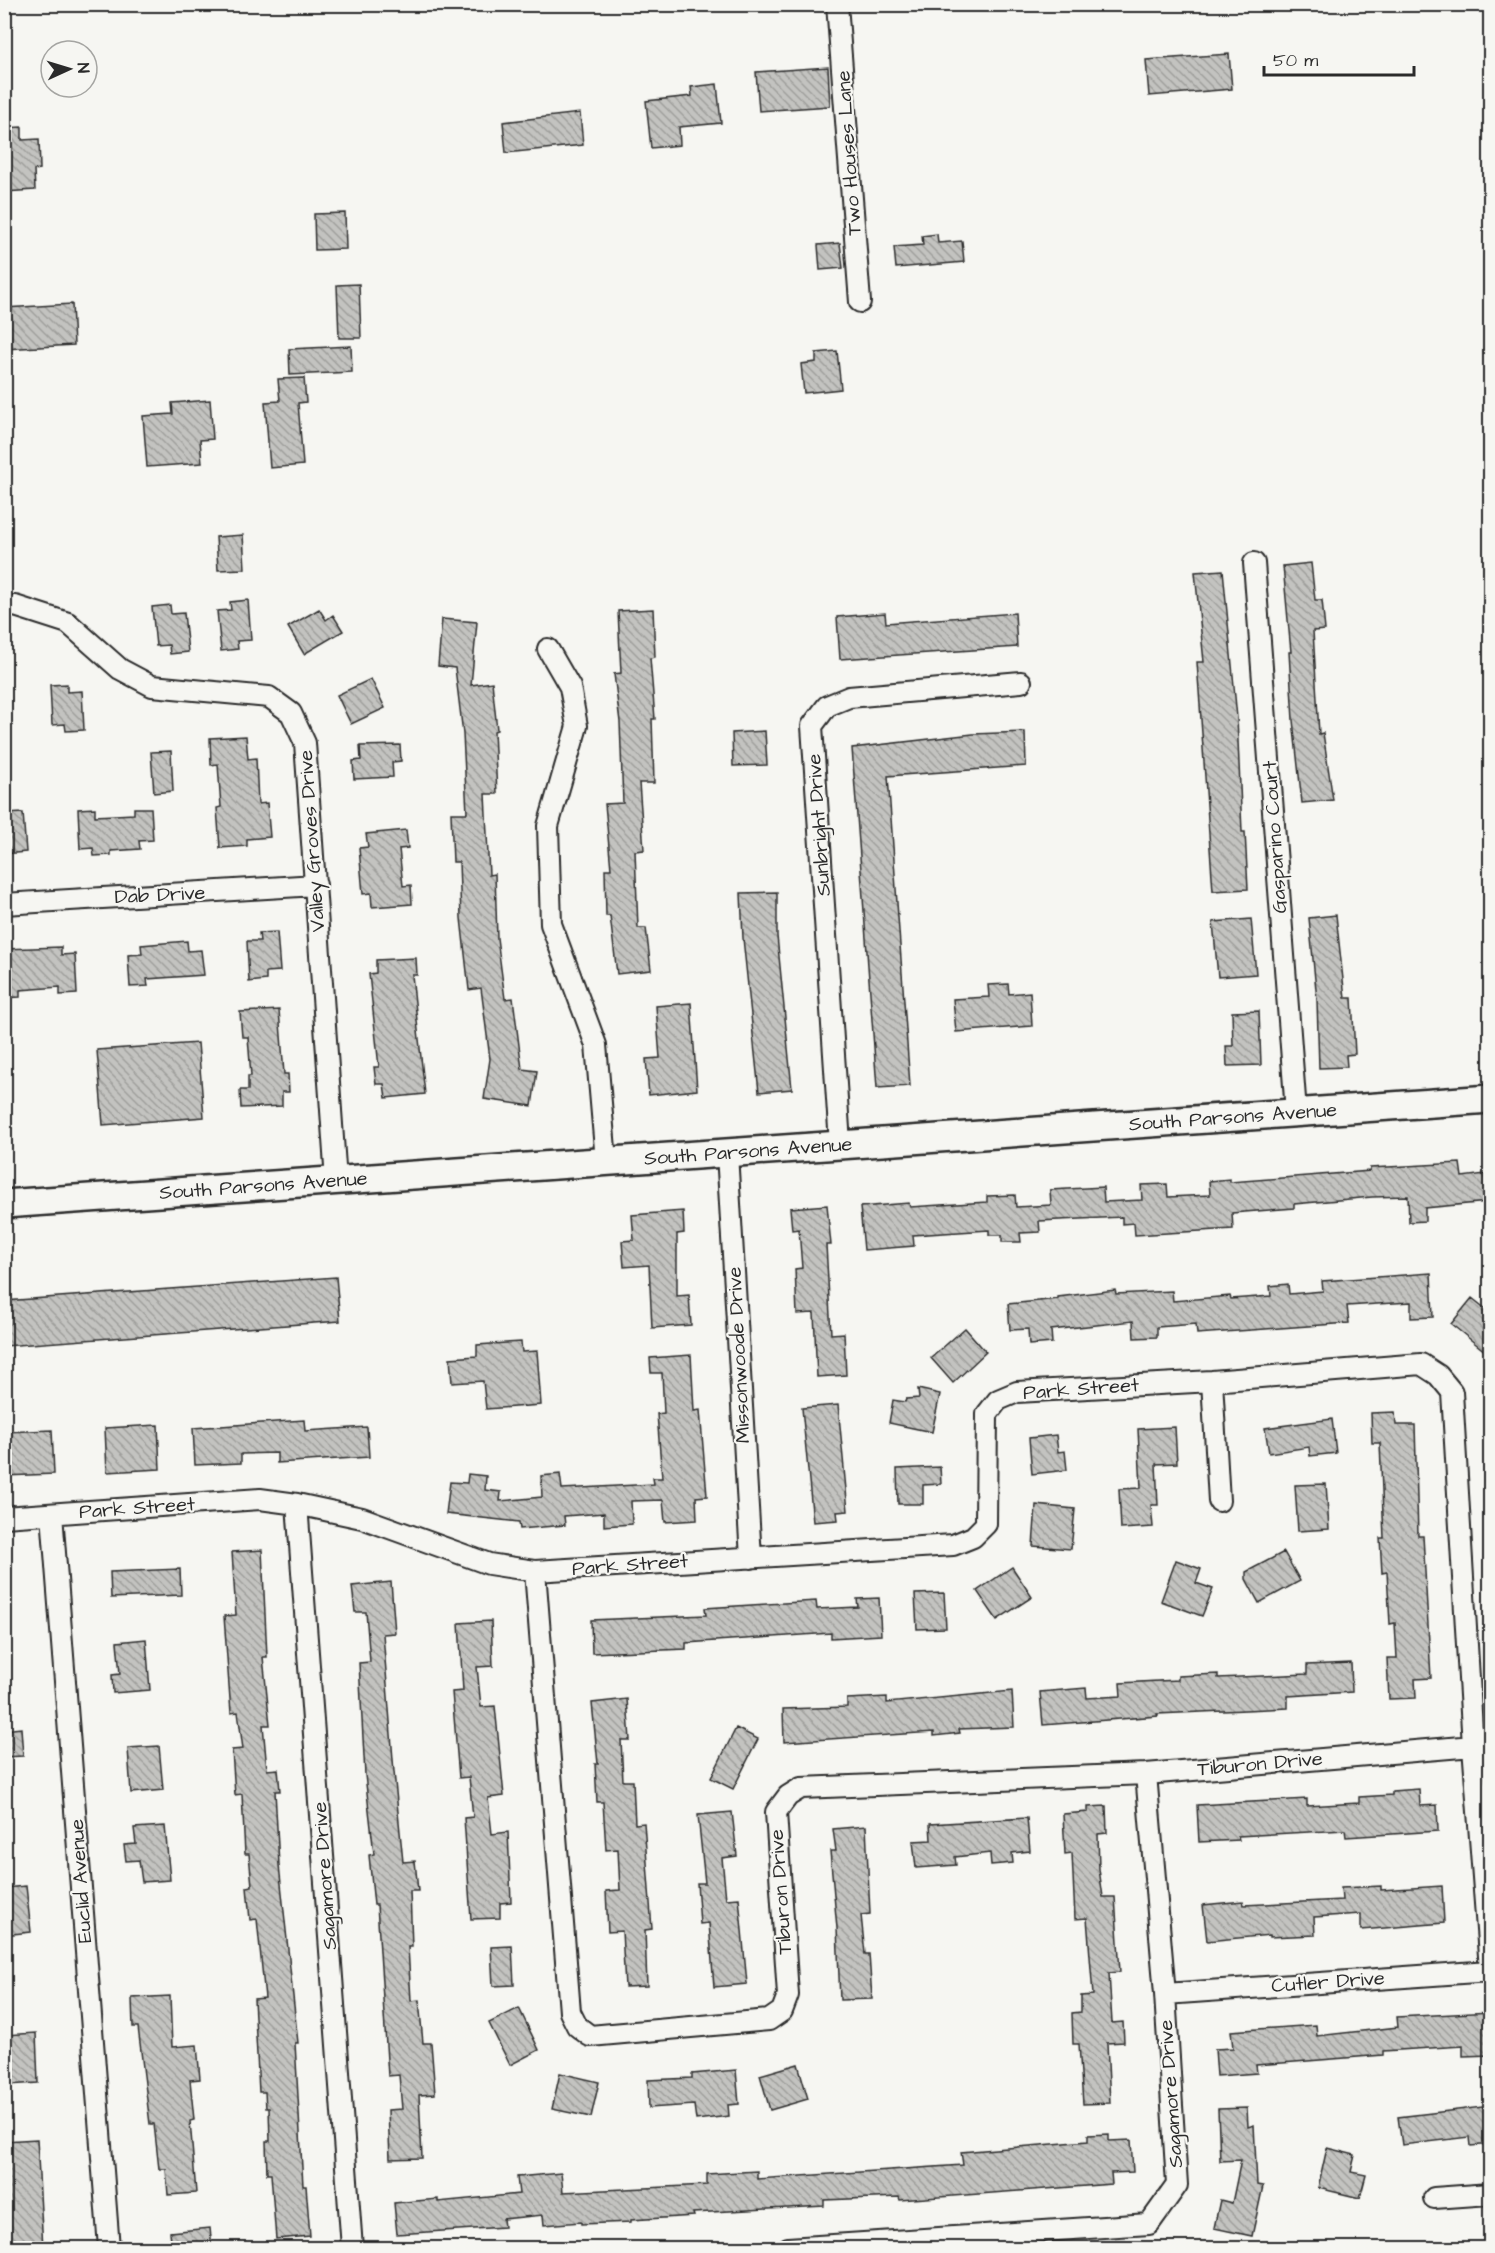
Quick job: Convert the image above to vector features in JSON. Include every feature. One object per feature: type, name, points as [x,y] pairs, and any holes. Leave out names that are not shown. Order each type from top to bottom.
[{"type":"street","name":"Two Houses Lane","points":[[837,4],[860,302]]},
{"type":"street","name":"Gasparino Court","points":[[1254,563],[1296,1112]]},
{"type":"street","name":"Valley Groves Drive","points":[[4,606],[15,606],[68,623],[120,669],[152,686],[269,697],[291,713],[305,743],[336,1180]]},
{"type":"street","points":[[548,649],[570,687],[577,726],[548,825],[551,924],[596,1045],[606,1161]]},
{"type":"street","name":"Sunbright Drive","points":[[840,1144],[812,726],[827,706],[849,697],[1021,682]]},
{"type":"street","name":"Dab Drive","points":[[4,904],[316,885]]},
{"type":"street","name":"South Parsons Avenue","points":[[4,1204],[1491,1098]]},
{"type":"street","name":"Missonwoode Drive","points":[[727,1153],[751,1558]]},
{"type":"street","name":"Park Street","points":[[4,1517],[260,1499],[297,1504],[362,1518],[489,1564],[535,1571],[953,1545],[973,1538],[986,1524],[987,1414],[998,1400],[1017,1392],[1212,1381],[1421,1364],[1438,1375],[1452,1392],[1473,1746],[1491,1970]]},
{"type":"street","points":[[1212,1381],[1219,1501]]},
{"type":"street","name":"Sagamore Drive","points":[[297,1504],[352,2248]]},
{"type":"street","name":"Euclid Avenue","points":[[52,1514],[109,2248]]},
{"type":"street","name":"Tiburon Drive","points":[[535,1571],[570,2013],[577,2026],[590,2036],[769,2020],[782,2011],[788,1995],[776,1812],[788,1796],[801,1788],[1146,1774],[1473,1746]]},
{"type":"street","name":"Sagamore Drive","points":[[788,2248],[1149,2224],[1177,2185],[1165,1994],[1146,1774]]},
{"type":"street","name":"Cutler Drive","points":[[1165,1994],[1491,1970]]},
{"type":"street","points":[[1434,2198],[1491,2194]]},
{"type":"building","points":[[1229,54],[1232,89],[1149,96],[1146,60]]},
{"type":"building","points":[[828,67],[830,106],[759,111],[756,72]]},
{"type":"building","points":[[717,84],[721,123],[679,127],[680,145],[651,148],[646,101],[692,96],[691,87]]},
{"type":"building","points":[[580,113],[583,145],[506,153],[503,122]]},
{"type":"building","points":[[22,127],[22,140],[39,139],[40,169],[34,170],[35,190],[4,192],[4,128]]},
{"type":"building","points":[[345,213],[346,249],[315,250],[314,214]]},
{"type":"building","points":[[937,234],[938,243],[962,241],[964,262],[896,268],[894,247],[923,245],[922,236]]},
{"type":"building","points":[[840,243],[843,268],[820,270],[818,245]]},
{"type":"building","points":[[359,284],[361,338],[339,338],[337,285]]},
{"type":"building","points":[[72,304],[74,345],[4,349],[4,308]]},
{"type":"building","points":[[351,346],[352,372],[290,375],[289,349]]},
{"type":"building","points":[[837,351],[841,389],[804,393],[801,364],[816,362],[816,353]]},
{"type":"building","points":[[304,378],[306,402],[298,403],[303,465],[270,468],[265,402],[280,401],[278,379]]},
{"type":"building","points":[[210,400],[213,439],[200,440],[202,463],[147,467],[143,416],[173,414],[172,403]]},
{"type":"building","points":[[243,535],[245,569],[218,570],[216,537]]},
{"type":"building","points":[[1311,563],[1315,600],[1322,600],[1325,630],[1313,631],[1319,734],[1323,733],[1333,800],[1302,803],[1293,720],[1289,652],[1291,652],[1283,566]]},
{"type":"building","points":[[1223,570],[1237,718],[1242,832],[1245,832],[1248,889],[1213,891],[1197,662],[1204,662],[1195,572]]},
{"type":"building","points":[[248,600],[251,640],[237,641],[238,649],[221,651],[217,611],[231,610],[230,602]]},
{"type":"building","points":[[170,605],[171,614],[184,613],[188,652],[170,654],[169,645],[156,646],[152,607]]},
{"type":"building","points":[[319,609],[326,620],[333,615],[343,631],[304,654],[288,627]]},
{"type":"building","points":[[653,609],[655,657],[650,658],[655,719],[652,719],[654,783],[639,783],[644,850],[635,851],[638,928],[646,928],[651,970],[617,974],[610,916],[606,916],[605,869],[611,869],[605,804],[623,803],[620,722],[614,674],[621,673],[618,611]]},
{"type":"building","points":[[885,613],[886,623],[1015,613],[1017,647],[840,659],[837,617]]},
{"type":"building","points":[[442,619],[477,622],[471,685],[492,682],[497,730],[494,731],[497,794],[485,794],[489,875],[495,874],[497,938],[505,999],[513,998],[522,1069],[537,1071],[532,1106],[484,1099],[490,1059],[481,988],[469,990],[461,918],[459,862],[453,862],[451,813],[467,813],[463,734],[455,668],[438,666]]},
{"type":"building","points":[[371,679],[385,708],[351,724],[337,695]]},
{"type":"building","points":[[67,684],[67,692],[82,691],[84,730],[66,731],[65,724],[52,725],[50,685]]},
{"type":"building","points":[[765,731],[767,765],[733,766],[732,733]]},
{"type":"building","points":[[1025,732],[1026,766],[888,776],[910,1086],[877,1088],[852,748],[973,734]]},
{"type":"building","points":[[246,736],[248,759],[256,758],[258,804],[267,803],[270,837],[247,839],[247,846],[220,848],[217,808],[221,807],[218,764],[211,765],[210,738]]},
{"type":"building","points":[[400,745],[401,761],[392,762],[393,777],[354,779],[353,761],[361,760],[360,746]]},
{"type":"building","points":[[171,751],[173,791],[154,793],[151,752]]},
{"type":"building","points":[[95,808],[95,816],[134,814],[134,808],[151,808],[153,840],[139,841],[140,849],[111,851],[111,855],[94,856],[93,848],[80,849],[78,809]]},
{"type":"building","points":[[23,813],[26,852],[4,854],[6,814]]},
{"type":"building","points":[[406,830],[408,848],[399,849],[403,886],[411,885],[412,904],[372,907],[371,893],[363,894],[359,848],[368,847],[366,834]]},
{"type":"building","points":[[777,892],[777,936],[792,1089],[759,1092],[743,938],[741,893]]},
{"type":"building","points":[[1336,915],[1345,998],[1352,998],[1355,1054],[1346,1055],[1347,1067],[1319,1068],[1317,1000],[1309,918]]},
{"type":"building","points":[[1251,919],[1256,974],[1218,977],[1213,922]]},
{"type":"building","points":[[277,932],[280,971],[266,972],[266,980],[249,982],[247,941],[260,941],[259,933]]},
{"type":"building","points":[[187,941],[188,951],[201,950],[204,975],[147,979],[148,986],[130,987],[128,955],[142,954],[141,945]]},
{"type":"building","points":[[61,947],[61,955],[75,954],[77,994],[60,995],[60,987],[20,990],[20,997],[4,998],[4,949]]},
{"type":"building","points":[[416,958],[417,975],[412,975],[425,1094],[386,1098],[384,1084],[376,1084],[374,1067],[379,1067],[369,974],[376,973],[376,960]]},
{"type":"building","points":[[1008,984],[1009,994],[1030,992],[1032,1026],[956,1032],[953,999],[989,997],[988,985]]},
{"type":"building","points":[[691,1003],[697,1090],[649,1095],[646,1059],[660,1058],[656,1006]]},
{"type":"building","points":[[279,1010],[284,1074],[288,1074],[289,1092],[282,1092],[282,1106],[241,1108],[240,1090],[248,1090],[248,1076],[251,1076],[248,1037],[242,1037],[240,1012]]},
{"type":"building","points":[[1259,1011],[1261,1065],[1227,1066],[1226,1046],[1233,1046],[1232,1012]]},
{"type":"building","points":[[198,1043],[204,1117],[103,1125],[97,1050]]},
{"type":"building","points":[[1460,1163],[1462,1177],[1485,1174],[1488,1202],[1425,1208],[1425,1221],[1409,1222],[1408,1196],[1372,1197],[1294,1204],[1294,1208],[1232,1213],[1233,1229],[1135,1235],[1134,1223],[1122,1224],[1122,1217],[1039,1221],[1040,1232],[1020,1233],[1021,1242],[1002,1242],[1002,1235],[989,1235],[989,1230],[913,1235],[914,1246],[864,1250],[860,1207],[909,1203],[910,1207],[987,1202],[987,1196],[1015,1195],[1016,1207],[1051,1205],[1050,1190],[1103,1187],[1104,1202],[1142,1200],[1141,1185],[1167,1184],[1168,1197],[1210,1195],[1209,1181],[1230,1179],[1230,1182],[1370,1171],[1370,1168]]},
{"type":"building","points":[[827,1205],[831,1245],[826,1245],[831,1334],[844,1333],[846,1375],[817,1377],[814,1313],[797,1314],[795,1269],[802,1268],[799,1229],[792,1230],[790,1208]]},
{"type":"building","points":[[683,1211],[684,1233],[677,1234],[677,1296],[689,1295],[691,1325],[652,1328],[649,1265],[624,1267],[622,1241],[634,1240],[632,1215]]},
{"type":"building","points":[[1431,1273],[1433,1317],[1411,1318],[1411,1302],[1347,1306],[1349,1323],[1197,1334],[1196,1324],[1157,1327],[1157,1337],[1134,1338],[1133,1321],[1051,1330],[1052,1343],[1029,1345],[1028,1329],[1010,1330],[1008,1304],[1058,1299],[1058,1297],[1115,1290],[1116,1294],[1172,1291],[1173,1301],[1230,1296],[1231,1299],[1271,1296],[1270,1286],[1288,1284],[1289,1294],[1323,1291],[1322,1281]]},
{"type":"building","points":[[336,1277],[340,1321],[4,1346],[4,1301]]},
{"type":"building","points":[[1472,1298],[1491,1313],[1491,1356],[1451,1324]]},
{"type":"building","points":[[965,1328],[986,1352],[953,1383],[931,1358]]},
{"type":"building","points":[[521,1342],[522,1352],[537,1351],[541,1405],[486,1409],[483,1381],[452,1383],[450,1358],[477,1356],[477,1345]]},
{"type":"building","points":[[691,1355],[694,1411],[700,1410],[707,1496],[696,1497],[697,1520],[665,1522],[663,1500],[631,1501],[632,1524],[604,1526],[604,1513],[564,1516],[565,1525],[520,1529],[519,1522],[446,1514],[450,1482],[467,1483],[468,1474],[486,1476],[485,1490],[501,1492],[500,1501],[542,1497],[541,1476],[560,1474],[562,1489],[654,1484],[653,1478],[662,1478],[657,1414],[664,1413],[662,1373],[651,1373],[650,1358]]},
{"type":"building","points":[[918,1389],[940,1394],[932,1432],[889,1423],[893,1400],[905,1402],[906,1399],[919,1398]]},
{"type":"building","points":[[838,1405],[848,1511],[837,1512],[838,1520],[813,1522],[802,1408]]},
{"type":"building","points":[[1395,1412],[1396,1425],[1415,1425],[1418,1536],[1423,1536],[1431,1678],[1415,1679],[1416,1698],[1389,1699],[1387,1658],[1397,1658],[1395,1623],[1390,1624],[1387,1572],[1382,1573],[1380,1538],[1384,1538],[1380,1443],[1372,1443],[1371,1413]]},
{"type":"building","points":[[1332,1419],[1336,1453],[1310,1456],[1309,1447],[1269,1453],[1265,1428]]},
{"type":"building","points":[[304,1420],[305,1431],[367,1427],[369,1457],[277,1463],[277,1453],[241,1454],[241,1463],[195,1465],[193,1428]]},
{"type":"building","points":[[158,1425],[160,1469],[107,1472],[105,1428]]},
{"type":"building","points":[[1175,1427],[1177,1463],[1156,1464],[1158,1505],[1151,1505],[1153,1527],[1121,1529],[1119,1489],[1141,1488],[1138,1429]]},
{"type":"building","points":[[52,1430],[54,1474],[4,1476],[4,1432]]},
{"type":"building","points":[[1056,1435],[1058,1452],[1065,1451],[1067,1470],[1032,1474],[1029,1438]]},
{"type":"building","points":[[940,1467],[941,1484],[923,1485],[923,1504],[898,1504],[897,1469]]},
{"type":"building","points":[[1326,1484],[1329,1529],[1298,1531],[1295,1485]]},
{"type":"building","points":[[1036,1505],[1075,1509],[1071,1549],[1033,1546]]},
{"type":"building","points":[[262,1550],[267,1657],[263,1657],[270,1725],[263,1725],[267,1770],[278,1769],[280,1791],[275,1791],[279,1865],[298,2043],[295,2043],[303,2186],[306,2186],[310,2236],[276,2239],[271,2174],[267,2174],[266,2141],[270,2141],[269,2108],[266,2108],[265,2092],[259,2092],[254,1999],[265,1998],[257,1919],[250,1920],[247,1887],[252,1886],[249,1854],[245,1854],[242,1794],[235,1795],[232,1750],[243,1749],[238,1712],[231,1713],[224,1616],[236,1615],[232,1552]]},
{"type":"building","points":[[1284,1552],[1300,1581],[1259,1603],[1246,1579],[1246,1572]]},
{"type":"building","points":[[1176,1560],[1201,1569],[1196,1583],[1213,1589],[1202,1616],[1161,1601]]},
{"type":"building","points":[[1012,1567],[1032,1597],[997,1620],[977,1591]]},
{"type":"building","points":[[180,1569],[181,1595],[111,1598],[110,1572]]},
{"type":"building","points":[[391,1582],[395,1633],[383,1634],[394,1772],[403,1862],[415,1861],[418,1891],[410,1891],[412,1947],[408,1947],[411,2001],[419,2000],[423,2043],[431,2043],[435,2094],[419,2095],[422,2158],[390,2159],[388,2110],[402,2109],[399,2075],[388,2076],[377,1905],[374,1905],[369,1855],[374,1854],[365,1775],[359,1663],[370,1662],[366,1612],[355,1612],[352,1586]]},
{"type":"building","points":[[944,1593],[946,1628],[917,1629],[915,1594]]},
{"type":"building","points":[[879,1598],[881,1635],[831,1638],[831,1633],[686,1643],[686,1649],[592,1653],[591,1620],[706,1615],[705,1608],[816,1601],[817,1609],[858,1607],[857,1599]]},
{"type":"building","points":[[491,1621],[493,1666],[477,1667],[481,1707],[495,1706],[504,1796],[488,1798],[492,1834],[508,1832],[511,1902],[500,1903],[500,1918],[471,1919],[464,1818],[473,1817],[469,1777],[459,1778],[452,1692],[463,1691],[459,1623]]},
{"type":"building","points":[[146,1639],[150,1690],[113,1693],[112,1675],[120,1674],[117,1642]]},
{"type":"building","points":[[1351,1663],[1352,1692],[1288,1696],[1288,1708],[1157,1714],[1158,1716],[1043,1725],[1040,1692],[1086,1688],[1087,1698],[1121,1696],[1120,1683],[1178,1680],[1178,1676],[1218,1674],[1218,1678],[1307,1674],[1307,1665]]},
{"type":"building","points":[[1012,1691],[1014,1727],[959,1729],[960,1733],[934,1736],[934,1732],[784,1742],[783,1709],[847,1707],[847,1699],[887,1697],[887,1703]]},
{"type":"building","points":[[627,1699],[630,1740],[621,1740],[623,1781],[633,1781],[635,1824],[644,1823],[652,1929],[645,1930],[647,1986],[625,1987],[622,1931],[608,1932],[606,1891],[620,1890],[618,1849],[606,1850],[603,1802],[597,1802],[595,1764],[598,1764],[592,1703]]},
{"type":"building","points":[[21,1728],[23,1756],[4,1757],[4,1730]]},
{"type":"building","points":[[736,1728],[758,1739],[733,1789],[711,1778]]},
{"type":"building","points":[[159,1746],[163,1790],[131,1793],[128,1748]]},
{"type":"building","points":[[1419,1789],[1420,1806],[1437,1805],[1438,1831],[1346,1837],[1345,1830],[1238,1836],[1239,1840],[1199,1842],[1197,1805],[1307,1799],[1307,1806],[1359,1803],[1359,1797],[1392,1795],[1392,1791]]},
{"type":"building","points":[[1106,1806],[1107,1833],[1098,1834],[1099,1869],[1103,1897],[1115,1897],[1120,1972],[1109,1973],[1112,2023],[1123,2022],[1124,2042],[1107,2043],[1110,2103],[1083,2104],[1079,2044],[1073,2044],[1072,2013],[1081,2012],[1081,1996],[1093,1995],[1087,1918],[1075,1919],[1072,1853],[1065,1854],[1063,1814],[1088,1812],[1088,1807]]},
{"type":"building","points":[[732,1812],[737,1856],[722,1858],[726,1899],[739,1898],[747,1984],[714,1987],[709,1923],[700,1924],[697,1883],[705,1883],[698,1815]]},
{"type":"building","points":[[1027,1818],[1030,1851],[1012,1853],[1013,1863],[991,1865],[990,1853],[955,1857],[956,1865],[916,1868],[913,1841],[931,1840],[930,1824]]},
{"type":"building","points":[[165,1826],[170,1880],[142,1882],[139,1860],[126,1861],[124,1845],[136,1844],[134,1828]]},
{"type":"building","points":[[866,1826],[870,1914],[861,1915],[865,1954],[869,1954],[872,1999],[840,2000],[837,1928],[830,1851],[836,1851],[833,1829]]},
{"type":"building","points":[[26,1886],[31,1932],[4,1935],[4,1888]]},
{"type":"building","points":[[1381,1886],[1381,1890],[1442,1886],[1444,1923],[1361,1930],[1361,1914],[1314,1917],[1315,1935],[1270,1937],[1270,1935],[1207,1941],[1203,1905],[1243,1901],[1244,1905],[1342,1900],[1341,1888]]},
{"type":"building","points":[[512,1946],[514,1985],[493,1986],[491,1947]]},
{"type":"building","points":[[170,1996],[172,2047],[197,2045],[200,2079],[190,2080],[194,2120],[190,2121],[196,2193],[168,2195],[166,2169],[159,2169],[154,2124],[150,2124],[138,2027],[133,2027],[132,1998]]},
{"type":"building","points":[[519,2008],[539,2050],[510,2065],[489,2023]]},
{"type":"building","points":[[1491,2012],[1491,2055],[1463,2056],[1463,2046],[1383,2051],[1383,2055],[1256,2065],[1257,2073],[1217,2076],[1215,2049],[1233,2048],[1231,2031],[1316,2025],[1317,2036],[1398,2027],[1397,2017]]},
{"type":"building","points":[[36,2033],[38,2083],[8,2085],[5,2035]]},
{"type":"building","points":[[798,2064],[808,2099],[770,2110],[760,2075]]},
{"type":"building","points":[[736,2070],[739,2104],[728,2105],[729,2116],[696,2120],[694,2105],[649,2108],[648,2080],[692,2078],[692,2074]]},
{"type":"building","points":[[560,2073],[599,2082],[591,2117],[552,2109]]},
{"type":"building","points":[[1491,2106],[1491,2144],[1471,2146],[1470,2137],[1402,2145],[1398,2117]]},
{"type":"building","points":[[1247,2108],[1248,2127],[1254,2125],[1257,2185],[1263,2186],[1252,2236],[1214,2228],[1220,2200],[1232,2203],[1241,2160],[1220,2161],[1218,2109]]},
{"type":"building","points":[[1109,2134],[1109,2141],[1131,2140],[1133,2172],[1111,2173],[1112,2184],[900,2200],[899,2197],[824,2200],[824,2206],[693,2213],[694,2216],[631,2220],[631,2222],[544,2225],[543,2215],[503,2219],[504,2227],[397,2234],[394,2203],[438,2199],[438,2202],[519,2194],[517,2177],[561,2173],[563,2192],[707,2185],[707,2174],[757,2171],[757,2179],[963,2165],[961,2152],[1088,2141],[1088,2135]]},
{"type":"building","points":[[37,2139],[43,2248],[4,2248],[4,2141]]},
{"type":"building","points":[[1327,2148],[1355,2155],[1351,2172],[1366,2175],[1360,2198],[1318,2188]]},
{"type":"building","points":[[210,2228],[212,2248],[172,2248],[170,2232]]}]
